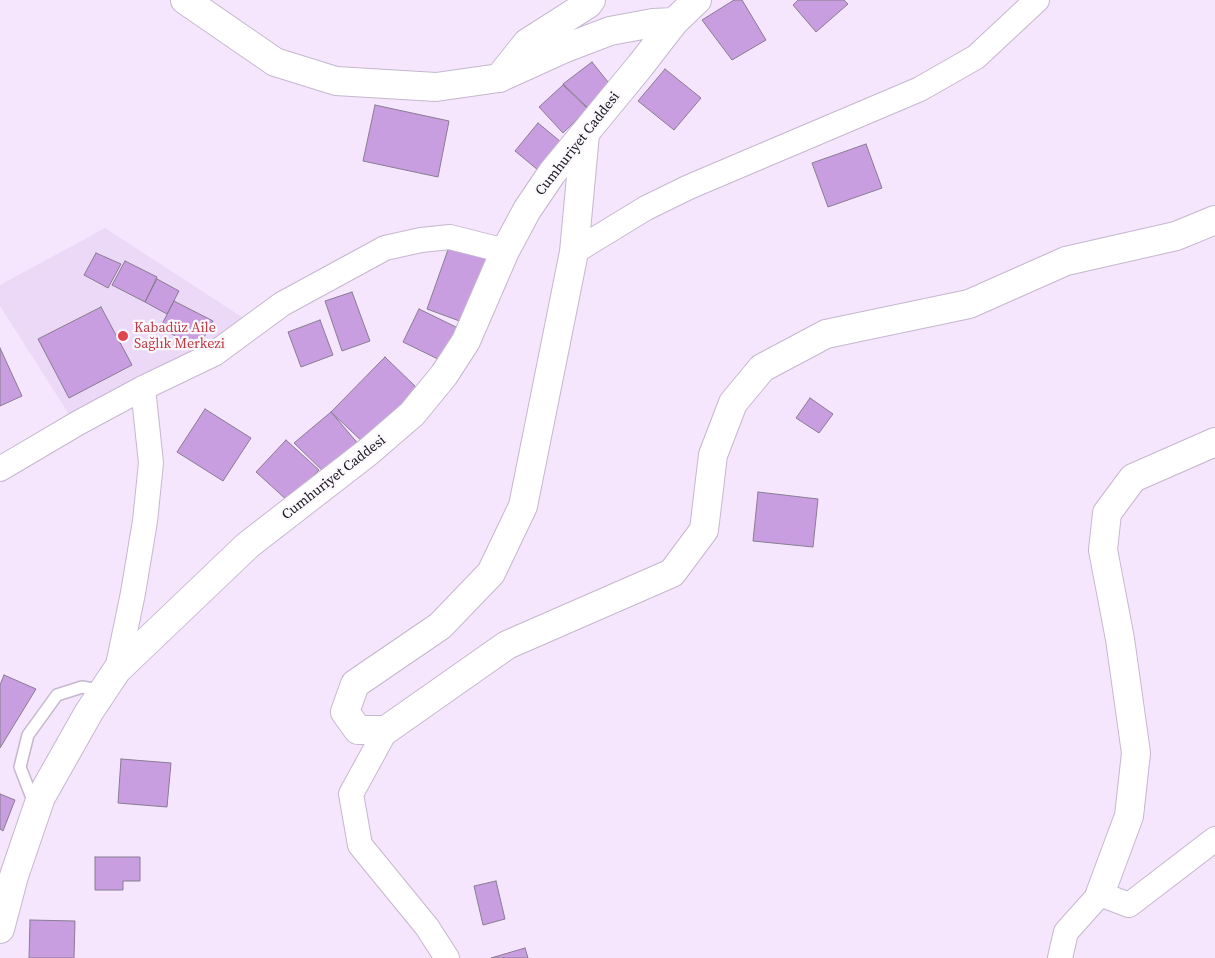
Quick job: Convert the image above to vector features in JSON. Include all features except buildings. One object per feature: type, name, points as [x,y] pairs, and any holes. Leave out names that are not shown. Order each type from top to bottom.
[{"type":"street","points":[[186,0],[275,62],[336,81],[436,87],[499,78],[563,49],[610,31],[653,23],[674,22]]},
{"type":"street","points":[[499,78],[527,43],[588,4],[591,0]]},
{"type":"street","name":"Cumhuriyet Caddesi","points":[[0,929],[14,876],[41,797],[72,741],[110,680],[248,545],[368,452],[412,414],[444,375],[466,341],[504,251],[527,210],[552,173],[674,22],[697,0]]},
{"type":"street","points":[[574,252],[646,208],[689,187],[920,89],[976,57],[1037,0]]},
{"type":"street","points":[[386,730],[358,730],[345,712],[355,684],[440,626],[490,573],[523,506],[574,252],[585,134]]},
{"type":"street","points":[[447,958],[427,927],[360,844],[351,794],[386,730],[507,645],[672,573],[704,530],[713,455],[733,403],[762,368],[826,334],[969,304],[1066,261],[1176,236],[1215,220]]},
{"type":"street","points":[[0,469],[142,388],[214,354],[282,304],[385,248],[421,240],[450,237],[504,251]]},
{"type":"street","points":[[110,680],[133,593],[151,463],[142,388]]},
{"type":"street","points":[[1060,958],[1066,932],[1100,894],[1129,816],[1136,753],[1120,638],[1103,550],[1107,513],[1133,478],[1215,442]]},
{"type":"street","points":[[1100,894],[1129,905],[1215,839]]},
{"type":"lane","points":[[37,811],[20,767],[28,735],[57,695],[110,680]]},
{"type":"shaded area","name":"Kabadüz Aile Sağlık Merkezi","points":[[105,228],[248,321],[207,350],[72,419],[0,306],[0,285]]},
{"type":"place","name":"Kabadüz Aile Sağlık Merkezi","points":[[123,336]]}]
